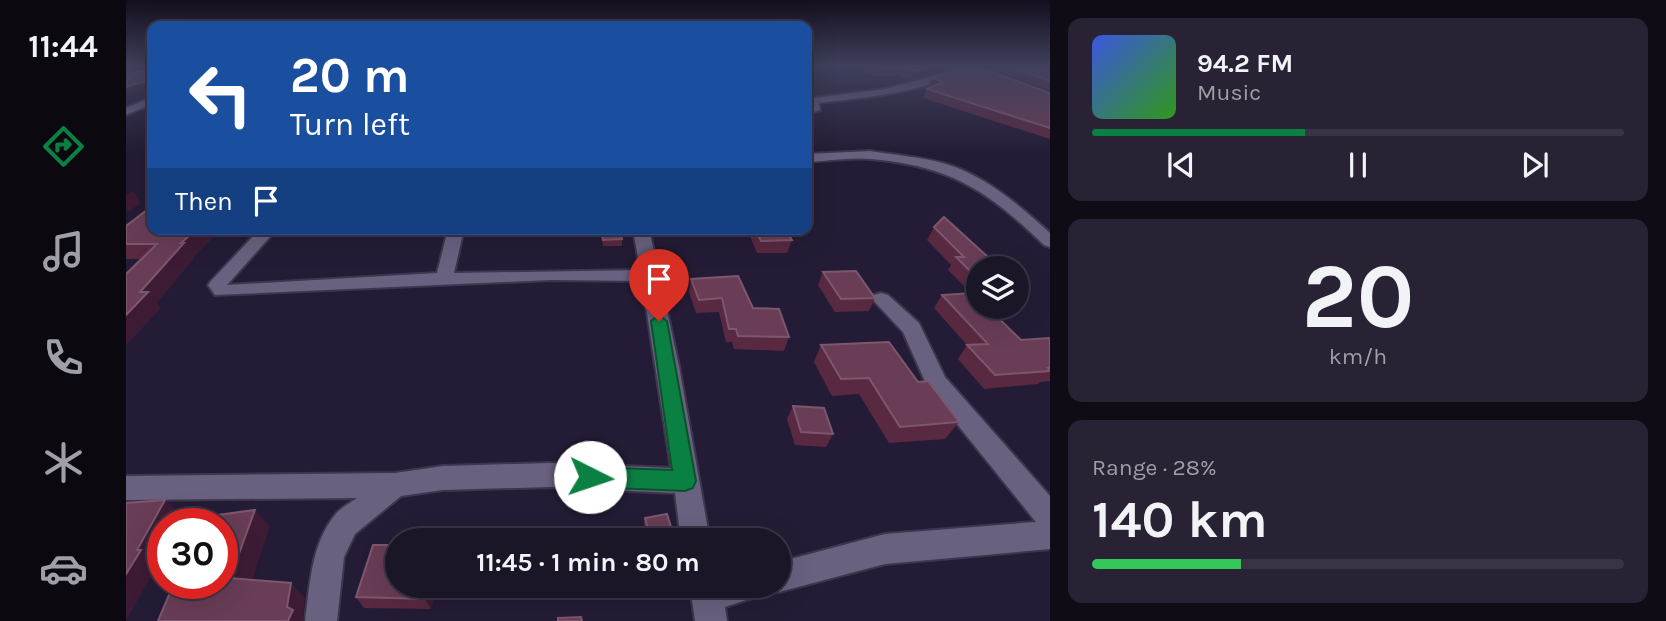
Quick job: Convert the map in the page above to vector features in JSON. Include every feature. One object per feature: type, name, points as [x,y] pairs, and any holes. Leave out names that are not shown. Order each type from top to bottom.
[{"type":"street","points":[[812,102],[860,95]]},
{"type":"street","points":[[127,113],[147,103]]},
{"type":"street","points":[[812,158],[870,155],[943,167],[978,184],[1014,208],[1050,242]]},
{"type":"street","points":[[263,235],[217,285],[222,291],[344,282],[551,275],[650,276]]},
{"type":"street","points":[[444,279],[454,235]]},
{"type":"street","points":[[641,235],[668,366],[694,528]]},
{"type":"street","points":[[881,299],[912,328],[936,382],[1050,517]]},
{"type":"street","points":[[126,488],[395,485],[443,478],[550,475],[685,481]]},
{"type":"street","points":[[321,621],[329,555],[345,524],[395,485]]},
{"type":"street","points":[[791,573],[885,550],[1050,535]]},
{"type":"building","points":[[946,95],[1050,95],[1050,128]]},
{"type":"building","points":[[147,210],[147,235],[190,235],[140,292],[148,292],[126,315],[126,274],[157,244],[126,244],[126,226]]},
{"type":"building","points":[[944,217],[987,256],[966,256],[966,267],[956,257],[964,257],[934,227]]},
{"type":"building","points":[[602,235],[621,235],[622,239],[603,240]]},
{"type":"building","points":[[758,235],[789,235],[792,240],[761,241]]},
{"type":"building","points":[[856,271],[875,298],[841,299],[823,272]]},
{"type":"building","points":[[738,276],[753,308],[779,309],[789,337],[738,336],[736,329],[729,329],[722,298],[699,300],[691,279]]},
{"type":"building","points":[[966,293],[966,319],[999,319],[1021,340],[1050,338],[1050,371],[995,375],[967,345],[988,344],[942,295]]},
{"type":"building","points":[[889,342],[918,382],[928,381],[959,422],[900,427],[869,378],[841,379],[821,345]]},
{"type":"building","points":[[793,406],[824,408],[833,434],[801,432]]},
{"type":"building","points":[[165,500],[161,508],[147,508],[147,532],[137,550],[141,550],[126,574],[126,503]]},
{"type":"building","points":[[255,510],[238,556],[238,512]]},
{"type":"building","points":[[667,514],[671,528],[648,528],[645,518]]},
{"type":"building","points":[[373,545],[385,545],[385,598],[356,597]]},
{"type":"building","points":[[238,579],[291,583],[287,607],[293,610],[288,621],[158,621],[167,599],[238,599]]},
{"type":"building","points":[[581,617],[582,621],[558,621],[558,618]]},
{"type":"route","points":[[590,477],[685,481],[659,321]]}]
